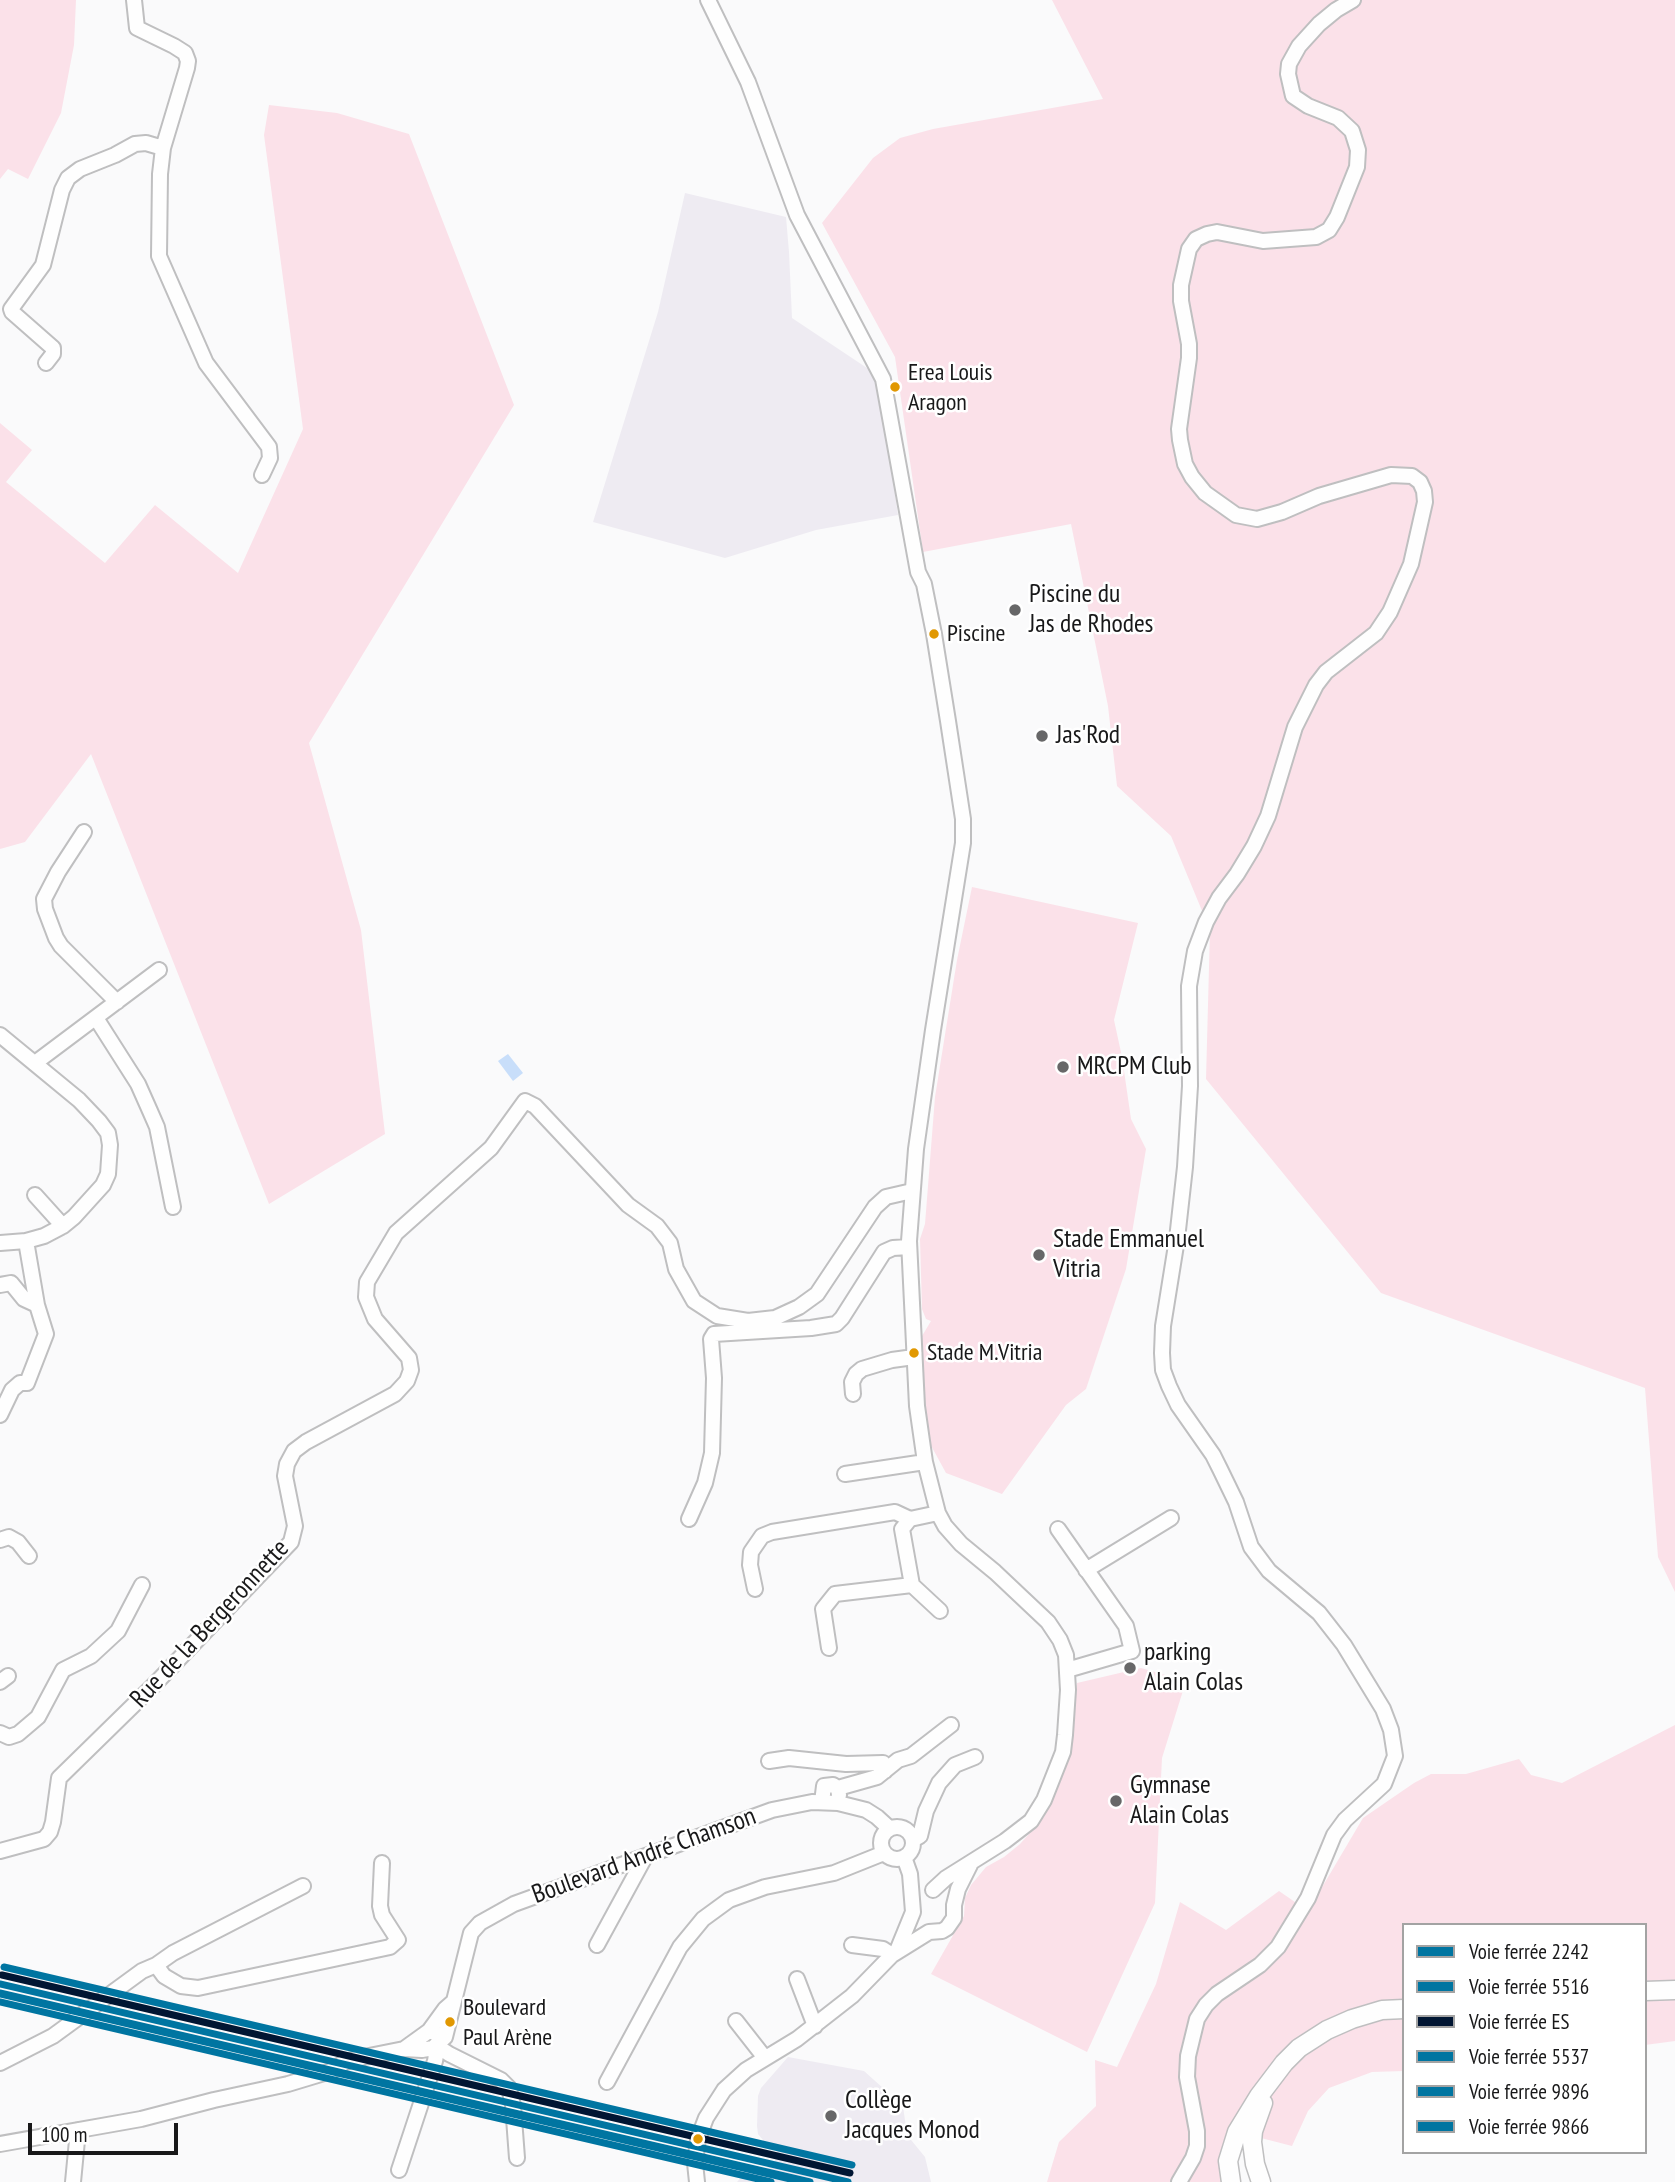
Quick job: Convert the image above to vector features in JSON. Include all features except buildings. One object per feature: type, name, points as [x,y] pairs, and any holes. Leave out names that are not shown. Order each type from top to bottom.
[{"type":"main road","points":[[1647,1991],[1675,1990]]},
{"type":"main road","points":[[1231,2182],[1228,2161],[1237,2132],[1284,2063],[1299,2048],[1327,2030],[1382,2010],[1402,2009]]},
{"type":"main road","points":[[1261,2182],[1253,2152],[1253,2131],[1261,2108],[1284,2063]]},
{"type":"street","points":[[134,0],[137,28],[185,53],[188,61],[163,148],[159,256],[206,363],[269,447],[270,457],[262,475]]},
{"type":"street","points":[[708,0],[748,82],[797,215],[883,379],[918,572],[924,583],[938,656],[964,843],[933,1030],[912,1191],[909,1247],[914,1357],[917,1406],[925,1462],[938,1513],[945,1526],[961,1544],[1048,1622],[1060,1640],[1066,1656],[1068,1690],[1063,1752],[1044,1800],[1031,1821],[915,1902],[895,1953]]},
{"type":"street","points":[[1179,2182],[1197,2146],[1197,2131],[1187,2077],[1188,2056],[1197,2019],[1217,1993],[1260,1965],[1278,1947],[1308,1898],[1334,1835],[1351,1814],[1384,1784],[1395,1756],[1391,1730],[1383,1709],[1343,1645],[1319,1613],[1269,1571],[1251,1547],[1236,1502],[1213,1455],[1178,1405],[1169,1386],[1163,1370],[1162,1353],[1163,1326],[1185,1167],[1190,1086],[1189,986],[1195,951],[1206,922],[1254,846],[1268,816],[1296,727],[1316,685],[1326,672],[1376,633],[1390,612],[1411,564],[1425,502],[1420,482],[1412,476],[1391,475],[1319,496],[1282,512],[1257,519],[1236,515],[1205,494],[1192,477],[1185,464],[1180,440],[1179,429],[1189,359],[1181,285],[1189,249],[1196,239],[1217,232],[1263,241],[1316,237],[1329,230],[1337,217],[1357,167],[1358,150],[1352,131],[1338,118],[1308,106],[1293,96],[1288,74],[1289,64],[1299,46],[1319,24],[1353,0]]},
{"type":"street","points":[[46,363],[53,354],[53,348],[11,309],[43,265],[62,190],[68,178],[72,173],[135,144],[146,143],[163,148]]},
{"type":"street","points":[[84,832],[44,899],[45,909],[61,946],[117,1002]]},
{"type":"street","points":[[35,1063],[159,970]]},
{"type":"street","points":[[96,1018],[138,1084],[157,1127],[173,1208]]},
{"type":"street","points":[[0,1035],[79,1100],[108,1133],[110,1145],[108,1174],[103,1185],[63,1226],[44,1236],[26,1241],[0,1243]]},
{"type":"street","name":"Rue de la Bergeronnette","points":[[0,1851],[44,1839],[54,1822],[60,1778],[154,1685],[291,1542],[295,1526],[285,1476],[287,1464],[294,1451],[395,1394],[407,1381],[411,1370],[409,1358],[375,1319],[366,1297],[367,1282],[396,1233],[491,1148],[525,1101],[535,1106],[628,1205],[657,1226],[670,1243],[676,1269],[694,1301],[717,1317],[747,1321],[775,1318],[799,1307],[817,1294],[875,1207],[886,1197],[912,1191]]},
{"type":"street","points":[[35,1195],[63,1226]]},
{"type":"street","points":[[0,1415],[12,1390],[20,1383],[27,1383],[46,1334],[37,1305],[26,1241]]},
{"type":"street","points":[[689,1519],[705,1483],[712,1453],[713,1334],[836,1324],[884,1252],[893,1248],[909,1247]]},
{"type":"street","points":[[0,1285],[10,1283],[24,1299],[37,1305]]},
{"type":"street","points":[[853,1394],[852,1382],[862,1369],[914,1357]]},
{"type":"street","points":[[845,1474],[925,1462]]},
{"type":"street","points":[[755,1588],[750,1565],[751,1552],[762,1536],[772,1531],[895,1512],[910,1519],[938,1513]]},
{"type":"street","points":[[1086,1570],[1171,1518]]},
{"type":"street","points":[[910,1519],[902,1529],[912,1585],[940,1611]]},
{"type":"street","points":[[1058,1529],[1126,1626],[1132,1651],[1067,1670]]},
{"type":"street","points":[[0,1540],[9,1537],[18,1542],[29,1556]]},
{"type":"street","points":[[0,1733],[9,1737],[18,1734],[38,1717],[63,1670],[91,1656],[118,1631],[142,1585]]},
{"type":"street","points":[[829,1648],[823,1609],[835,1594],[912,1585]]},
{"type":"street","points":[[838,1796],[877,1777],[898,1760],[911,1756],[951,1726]]},
{"type":"street","points":[[913,1840],[920,1836],[926,1811],[939,1783],[956,1765],[975,1757]]},
{"type":"street","points":[[769,1761],[789,1758],[846,1764],[883,1763],[885,1771]]},
{"type":"street","name":"Boulevard André Chamson","points":[[430,2041],[453,2002],[471,1933],[480,1923],[514,1904],[772,1810],[796,1804],[822,1802],[838,1796],[877,1816],[889,1828]]},
{"type":"street","points":[[889,1828],[904,1828],[913,1840],[911,1850],[904,1857],[894,1859],[882,1849],[881,1840],[889,1828]]},
{"type":"street","points":[[607,2082],[680,1947],[703,1919],[729,1900],[765,1886],[834,1872],[884,1853]]},
{"type":"street","points":[[597,1945],[645,1857]]},
{"type":"street","points":[[904,1857],[910,1874],[913,1910],[918,1925],[929,1932]]},
{"type":"street","points":[[156,1965],[164,1976],[181,1986],[198,1989],[395,1944],[397,1936],[382,1914],[380,1906],[382,1863]]},
{"type":"street","points":[[697,2182],[696,2151],[701,2129],[724,2090],[746,2070],[815,2026],[852,1996],[895,1953],[929,1932],[942,1931],[951,1923],[958,1889],[971,1863]]},
{"type":"street","points":[[910,1874],[929,1891],[946,1894],[954,1905]]},
{"type":"street","points":[[0,2063],[53,2036],[142,1971],[303,1886]]},
{"type":"street","points":[[852,1945],[895,1953]]},
{"type":"street","points":[[797,1979],[815,2026]]},
{"type":"street","points":[[736,2021],[765,2058]]},
{"type":"street","points":[[0,2144],[141,2119],[288,2084],[331,2071],[345,2063],[430,2041]]},
{"type":"street","points":[[430,2041],[449,2054],[501,2080],[509,2088],[517,2158]]},
{"type":"street","points":[[399,2170],[435,2060],[430,2041]]},
{"type":"street","points":[[73,2182],[78,2130]]},
{"type":"shaded area","points":[[0,0],[76,0],[74,45],[61,113],[28,179],[8,169],[0,179]]},
{"type":"shaded area","points":[[1052,0],[1675,0],[1675,1592],[1658,1557],[1645,1388],[1381,1293],[1206,1079],[1210,930],[1171,836],[1117,786],[1108,706],[1071,524],[923,552],[895,357],[822,223],[873,158],[900,138],[933,129],[1103,99]]},
{"type":"shaded area","points":[[269,105],[337,113],[409,134],[514,405],[309,743],[361,930],[385,1134],[269,1204],[91,754],[25,842],[0,849],[0,423],[32,450],[6,482],[105,563],[155,505],[238,573],[303,429],[264,135]]},
{"type":"shaded area","points":[[685,193],[786,217],[792,318],[879,376],[898,515],[816,530],[725,558],[593,522],[658,312]]},
{"type":"shaded area","points":[[972,887],[1138,923],[1114,1020],[1131,1119],[1146,1149],[1126,1269],[1086,1389],[1066,1405],[1002,1494],[946,1473],[928,1440],[920,1374],[923,1366],[922,1336],[931,1321],[926,1319],[922,1309],[920,1239],[925,1224],[935,1097],[957,960]]},
{"type":"shaded area","points":[[1141,1668],[1186,1681],[1162,1758],[1155,1903],[1087,2052],[931,1974],[964,1916],[965,1898],[971,1885],[986,1867],[1020,1844],[1044,1817],[1071,1750],[1077,1683]]},
{"type":"shaded area","points":[[1675,1725],[1675,2041],[1647,2045],[1647,1923],[1402,1923],[1402,2071],[1372,2072],[1329,2088],[1308,2111],[1292,2146],[1234,2131],[1228,2182],[1047,2182],[1059,2142],[1096,2106],[1095,2060],[1117,2067],[1156,1984],[1180,1902],[1226,1930],[1279,1891],[1308,1911],[1363,1818],[1431,1774],[1466,1774],[1519,1759],[1531,1775],[1562,1783]]},
{"type":"shaded area","name":"Collège Jacques Monod","points":[[788,2057],[864,2071],[903,2106],[907,2135],[925,2157],[931,2182],[737,2182],[746,2172],[757,2166],[765,2169],[774,2165],[777,2150],[762,2147],[763,2140],[758,2134],[758,2096],[761,2088]]},
{"type":"water","points":[[508,1054],[523,1073],[513,1081],[498,1061]]},
{"type":"rail line","name":"9866","points":[[4,1967],[852,2165]]},
{"type":"rail line","name":"ES","points":[[2,1975],[850,2173]]},
{"type":"rail line","name":"2242","points":[[0,1984],[848,2182]]},
{"type":"rail line","name":"5516","points":[[0,1993],[810,2182]]},
{"type":"rail line","name":"5537","points":[[0,1994],[803,2182]]},
{"type":"rail line","name":"9896","points":[[0,2002],[771,2182]]},
{"type":"place","name":"Erea Louis Aragon","points":[[895,387]]},
{"type":"place","name":"Piscine du Jas de Rhodes","points":[[1015,610]]},
{"type":"place","name":"Piscine","points":[[934,634]]},
{"type":"place","name":"Jas'Rod","points":[[1042,736]]},
{"type":"place","name":"MRCPM Club","points":[[1063,1067]]},
{"type":"place","name":"Stade Emmanuel Vitria","points":[[1039,1255]]},
{"type":"place","name":"Stade M.Vitria","points":[[914,1353]]},
{"type":"place","name":"parking Alain Colas","points":[[1130,1668]]},
{"type":"place","name":"Gymnase Alain Colas","points":[[1116,1801]]},
{"type":"place","name":"Boulevard Paul Arène","points":[[450,2022]]},
{"type":"place","name":"Collège Jacques Monod","points":[[831,2116]]}]
